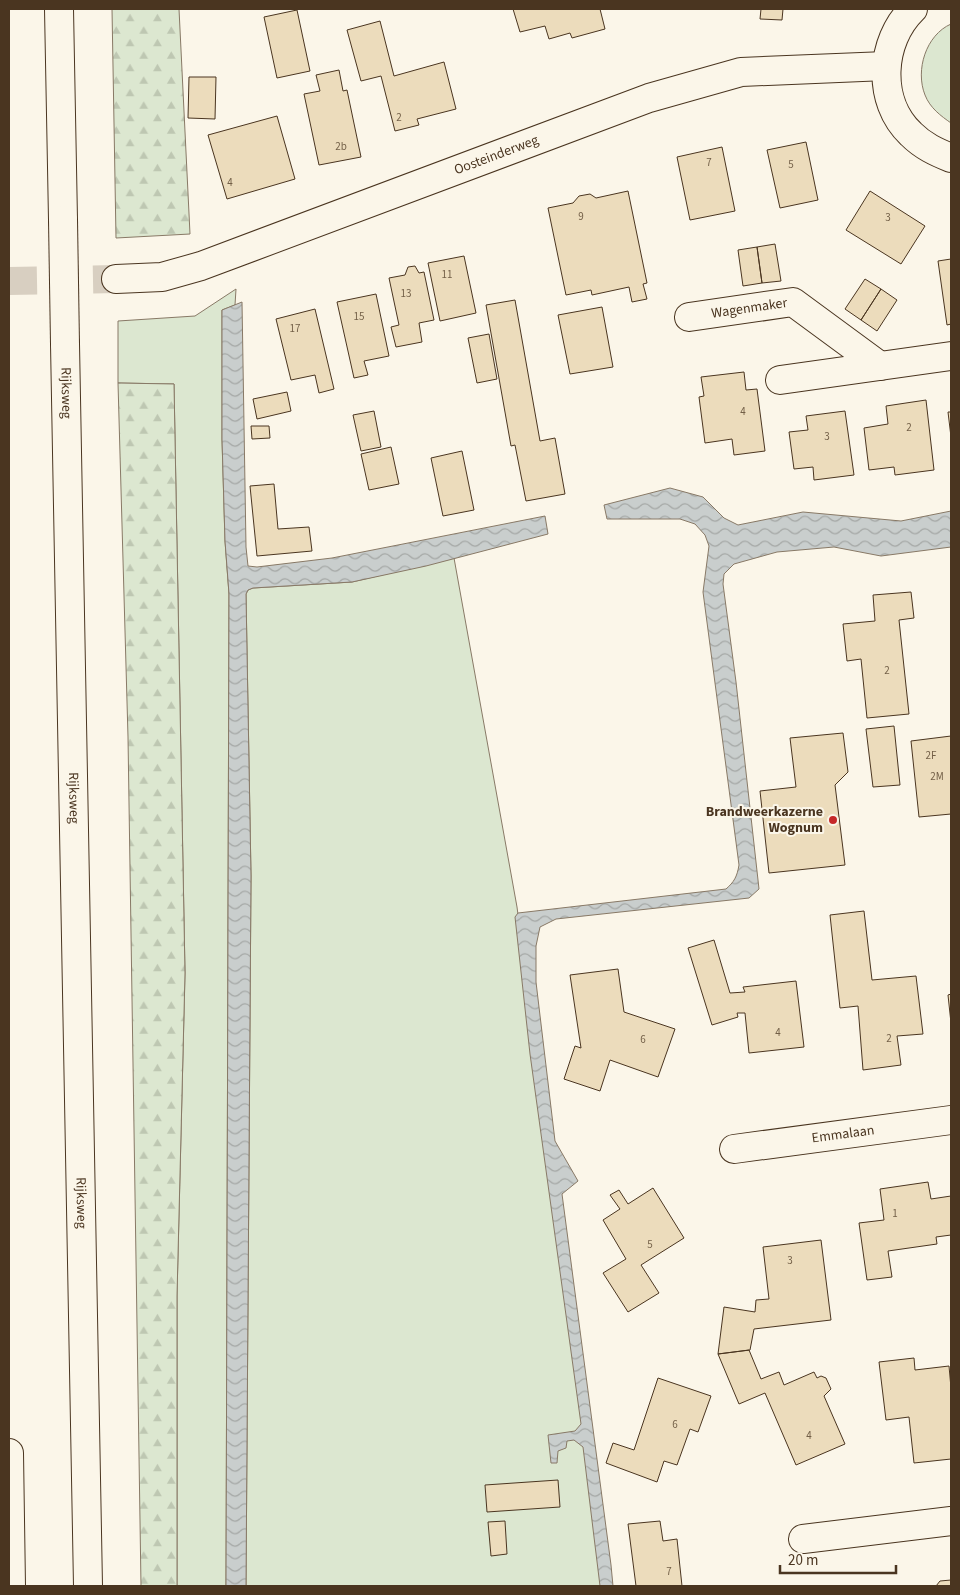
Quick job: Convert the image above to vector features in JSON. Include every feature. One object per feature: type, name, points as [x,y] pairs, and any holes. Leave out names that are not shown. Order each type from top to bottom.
[{"type":"main road","name":"Rijksweg","points":[[59,9],[88,1586]]},
{"type":"main road","points":[[913,9],[904,18],[892,40],[886,66],[888,90],[896,113],[910,133],[930,149],[951,158]]},
{"type":"main road","name":"Oosteinderweg","points":[[116,280],[162,277],[201,266],[649,98],[741,72],[886,66]]},
{"type":"main road","name":"Wagenmaker","points":[[689,317],[793,302],[880,366]]},
{"type":"main road","points":[[780,380],[951,356]]},
{"type":"main road","name":"Emmalaan","points":[[734,1149],[951,1120]]},
{"type":"main road","points":[[9,1453],[11,1586]]},
{"type":"main road","points":[[803,1539],[951,1521]]},
{"type":"green space","points":[[112,9],[179,9],[190,234],[116,238]]},
{"type":"green space","points":[[951,24],[951,123],[943,118],[927,100],[921,75],[922,64],[929,45],[942,29]]},
{"type":"green space","points":[[236,289],[235,305],[222,310],[222,439],[225,541],[229,594],[226,1586],[177,1586],[177,1296],[185,973],[174,384],[118,383],[118,321],[195,316]]},
{"type":"green space","points":[[118,383],[174,384],[185,973],[177,1296],[177,1586],[141,1586],[128,737]]},
{"type":"green space","points":[[454,558],[517,907],[606,1586],[246,1586],[251,876],[246,594],[248,590],[253,588],[352,582]]},
{"type":"water","points":[[242,302],[246,547],[248,566],[257,567],[332,558],[545,516],[548,534],[426,566],[352,582],[253,588],[248,590],[246,594],[251,876],[246,1586],[226,1586],[229,594],[225,541],[222,439],[222,310]]},
{"type":"water","points":[[670,488],[703,497],[724,518],[738,525],[803,512],[901,521],[951,511],[951,547],[881,556],[834,547],[777,552],[734,564],[724,574],[723,584],[759,889],[749,898],[556,919],[540,927],[536,946],[536,982],[555,1141],[578,1181],[562,1194],[613,1586],[600,1586],[583,1447],[574,1440],[567,1441],[566,1448],[558,1451],[557,1463],[551,1463],[548,1435],[575,1431],[581,1424],[530,1054],[515,917],[518,913],[726,889],[736,876],[739,865],[703,592],[709,546],[705,535],[695,524],[680,519],[607,519],[604,505]]},
{"type":"building","points":[[513,9],[600,9],[605,29],[572,38],[570,33],[549,39],[545,26],[520,32]]},
{"type":"building","points":[[761,9],[783,9],[782,20],[760,19]]},
{"type":"building","points":[[297,10],[310,71],[277,78],[264,17]]},
{"type":"building","points":[[380,21],[394,76],[444,62],[456,109],[417,119],[419,125],[395,131],[381,76],[361,81],[347,30]]},
{"type":"building","points":[[339,70],[343,91],[347,90],[361,157],[319,165],[304,94],[320,91],[316,75]]},
{"type":"building","points":[[189,77],[216,77],[215,119],[188,118]]},
{"type":"building","points":[[277,116],[295,179],[227,199],[208,135]]},
{"type":"building","points":[[806,142],[818,200],[780,208],[767,150]]},
{"type":"building","points":[[722,147],[735,211],[690,220],[677,157]]},
{"type":"building","points":[[628,191],[647,283],[643,284],[647,299],[632,302],[629,287],[592,295],[591,290],[566,295],[548,208],[573,203],[579,196],[590,194],[596,198]]},
{"type":"building","points":[[870,191],[925,226],[901,264],[846,230]]},
{"type":"building","points":[[775,244],[781,281],[762,283],[757,247]]},
{"type":"building","points":[[757,247],[762,283],[743,286],[738,250]]},
{"type":"building","points":[[464,256],[476,313],[440,321],[428,263]]},
{"type":"building","points":[[951,259],[951,324],[947,325],[938,261]]},
{"type":"building","points":[[415,266],[419,273],[424,272],[434,320],[419,323],[422,342],[396,347],[391,327],[399,325],[389,278],[405,275],[408,267]]},
{"type":"building","points":[[865,279],[881,289],[861,320],[845,309]]},
{"type":"building","points":[[881,289],[897,300],[877,331],[861,320]]},
{"type":"building","points":[[376,294],[389,356],[364,361],[368,375],[354,378],[337,302]]},
{"type":"building","points":[[515,300],[540,441],[555,438],[565,494],[526,501],[515,445],[511,446],[486,305]]},
{"type":"building","points":[[602,307],[613,367],[570,374],[558,315]]},
{"type":"building","points":[[315,309],[334,389],[319,393],[315,375],[291,380],[276,319]]},
{"type":"building","points":[[489,334],[497,379],[477,383],[468,338]]},
{"type":"building","points":[[744,372],[746,390],[757,389],[765,451],[734,455],[732,439],[705,443],[699,397],[704,396],[701,377]]},
{"type":"building","points":[[287,392],[291,411],[257,419],[253,399]]},
{"type":"building","points":[[926,400],[934,470],[895,475],[894,467],[869,470],[864,428],[888,424],[886,406]]},
{"type":"building","points":[[374,411],[381,447],[361,451],[353,415]]},
{"type":"building","points":[[845,411],[854,475],[814,480],[813,467],[794,469],[789,432],[808,430],[806,416]]},
{"type":"building","points":[[948,412],[951,412],[951,437]]},
{"type":"building","points":[[251,426],[269,426],[270,438],[252,439]]},
{"type":"building","points":[[391,447],[399,484],[369,490],[361,454]]},
{"type":"building","points":[[462,451],[474,510],[443,516],[431,458]]},
{"type":"building","points":[[274,484],[278,529],[309,527],[312,551],[257,556],[250,486]]},
{"type":"building","points":[[911,592],[914,618],[899,620],[909,714],[867,718],[861,659],[847,661],[843,624],[875,621],[873,595]]},
{"type":"building","points":[[894,726],[900,785],[873,787],[866,729]]},
{"type":"building","points":[[843,733],[848,772],[835,785],[845,865],[769,873],[760,791],[796,787],[790,738]]},
{"type":"building","points":[[951,736],[951,814],[919,817],[911,741]]},
{"type":"building","points":[[864,911],[872,980],[916,976],[923,1034],[897,1036],[901,1065],[863,1070],[858,1006],[840,1008],[830,915]]},
{"type":"building","points":[[714,940],[730,993],[745,992],[743,987],[796,981],[804,1047],[749,1053],[745,1013],[737,1013],[738,1017],[712,1025],[688,948]]},
{"type":"building","points":[[618,969],[624,1012],[675,1029],[658,1077],[610,1060],[600,1091],[564,1079],[575,1046],[581,1048],[570,975]]},
{"type":"building","points":[[951,994],[951,1023],[948,995]]},
{"type":"building","points":[[928,1182],[931,1199],[951,1196],[951,1235],[936,1237],[937,1244],[888,1251],[892,1277],[867,1280],[859,1223],[884,1220],[880,1189]]},
{"type":"building","points":[[653,1188],[684,1238],[641,1265],[659,1293],[628,1312],[603,1273],[626,1259],[603,1220],[620,1209],[610,1195],[619,1190],[628,1204]]},
{"type":"building","points":[[821,1240],[831,1320],[754,1329],[750,1350],[718,1354],[724,1307],[755,1312],[756,1300],[769,1299],[763,1247]]},
{"type":"building","points":[[749,1350],[761,1379],[779,1372],[784,1385],[814,1372],[817,1378],[821,1376],[826,1378],[831,1389],[824,1396],[845,1444],[796,1465],[765,1393],[739,1404],[718,1354]]},
{"type":"building","points":[[914,1358],[915,1370],[949,1366],[951,1388],[951,1459],[914,1463],[909,1417],[886,1420],[879,1362]]},
{"type":"building","points":[[658,1378],[711,1396],[698,1432],[690,1429],[677,1465],[664,1461],[657,1482],[606,1463],[613,1443],[634,1450]]},
{"type":"building","points":[[558,1480],[560,1507],[487,1512],[485,1485]]},
{"type":"building","points":[[505,1521],[507,1554],[491,1556],[488,1522]]},
{"type":"building","points":[[660,1521],[663,1541],[677,1539],[682,1586],[636,1586],[628,1524]]},
{"type":"building","points":[[951,1580],[951,1586],[936,1586],[940,1581]]},
{"type":"tunnel","points":[[9,281],[116,279]]},
{"type":"place","name":"Brandweerkazerne Wognum","points":[[833,820]]}]
